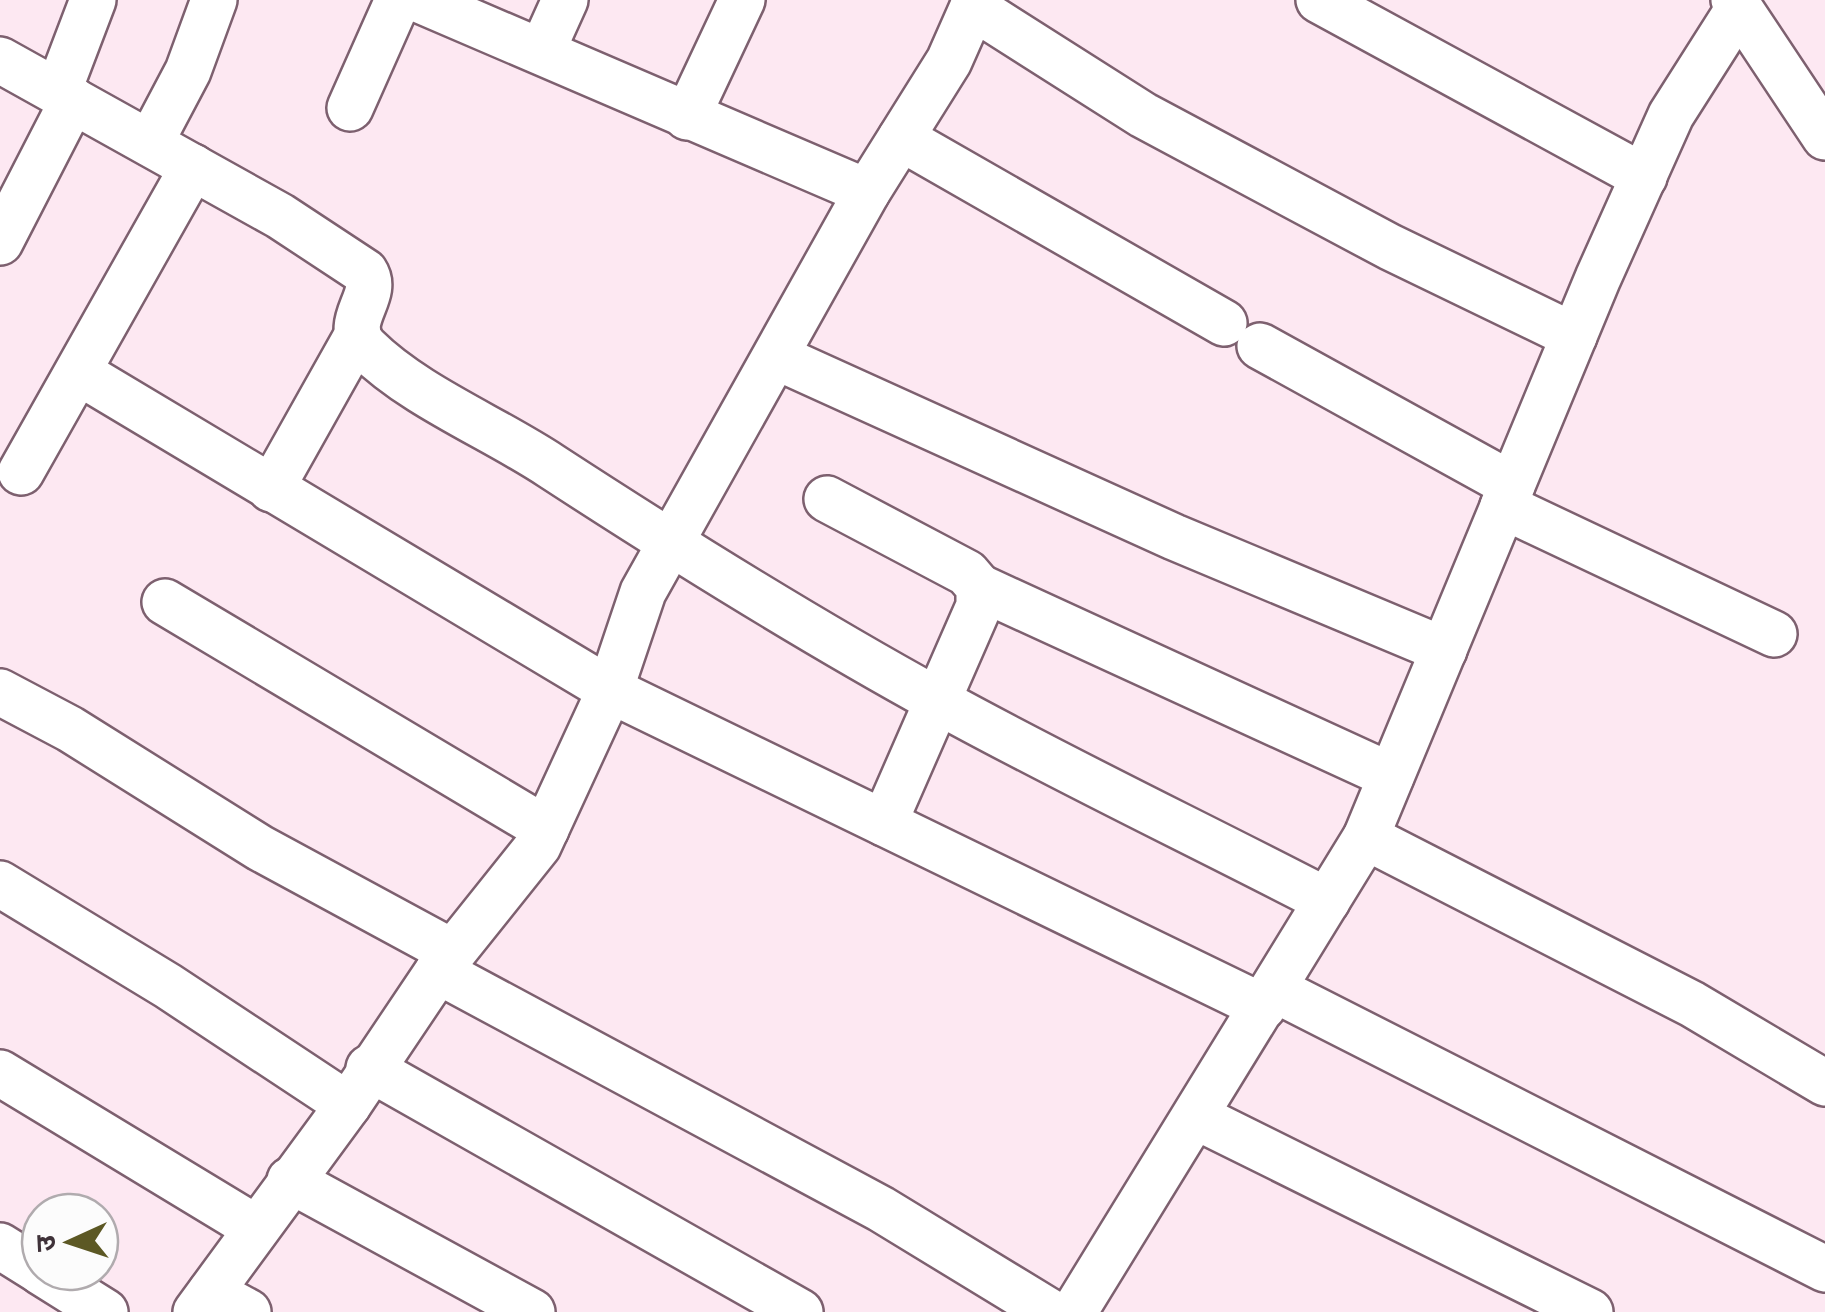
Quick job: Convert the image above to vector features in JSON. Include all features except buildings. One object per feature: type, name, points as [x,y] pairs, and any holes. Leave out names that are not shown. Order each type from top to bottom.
[{"type":"street","points":[[0,242],[66,96],[93,0]]},
{"type":"street","points":[[150,143],[188,71],[214,0]]},
{"type":"street","points":[[350,108],[398,0]]},
{"type":"street","points":[[420,0],[867,192]]},
{"type":"street","points":[[542,51],[565,0]]},
{"type":"street","points":[[687,117],[742,0]]},
{"type":"street","points":[[1319,0],[1644,177]]},
{"type":"street","points":[[218,1305],[256,1228],[445,962],[538,846],[610,690],[644,592],[867,192],[949,61],[974,4],[1142,116],[1390,248],[1574,336]]},
{"type":"street","points":[[1074,1312],[1366,837],[1644,177],[1672,115],[1736,4],[1825,138]]},
{"type":"street","points":[[0,60],[150,143],[366,272],[369,288],[356,316],[358,334],[364,346],[409,380],[671,544],[938,701],[1327,901]]},
{"type":"street","points":[[901,138],[1242,334],[1508,496],[1774,634]]},
{"type":"street","points":[[21,472],[193,168]]},
{"type":"street","points":[[271,489],[358,334]]},
{"type":"street","points":[[777,357],[1174,537],[1444,650]]},
{"type":"street","points":[[80,373],[610,690],[884,823],[1268,998],[1825,1270]]},
{"type":"street","points":[[826,498],[967,573],[979,587],[1391,776]]},
{"type":"street","points":[[884,823],[979,606],[979,587]]},
{"type":"street","points":[[166,602],[546,828]]},
{"type":"street","points":[[0,692],[70,729],[445,962],[881,1208],[1050,1312]]},
{"type":"street","points":[[1366,837],[1692,1004],[1825,1083]]},
{"type":"street","points":[[0,884],[168,986],[800,1312]]},
{"type":"street","points":[[0,1073],[256,1228]]},
{"type":"street","points":[[1197,1117],[1590,1312]]},
{"type":"street","points":[[290,1180],[532,1312]]},
{"type":"street","points":[[72,1292],[105,1312]]}]
